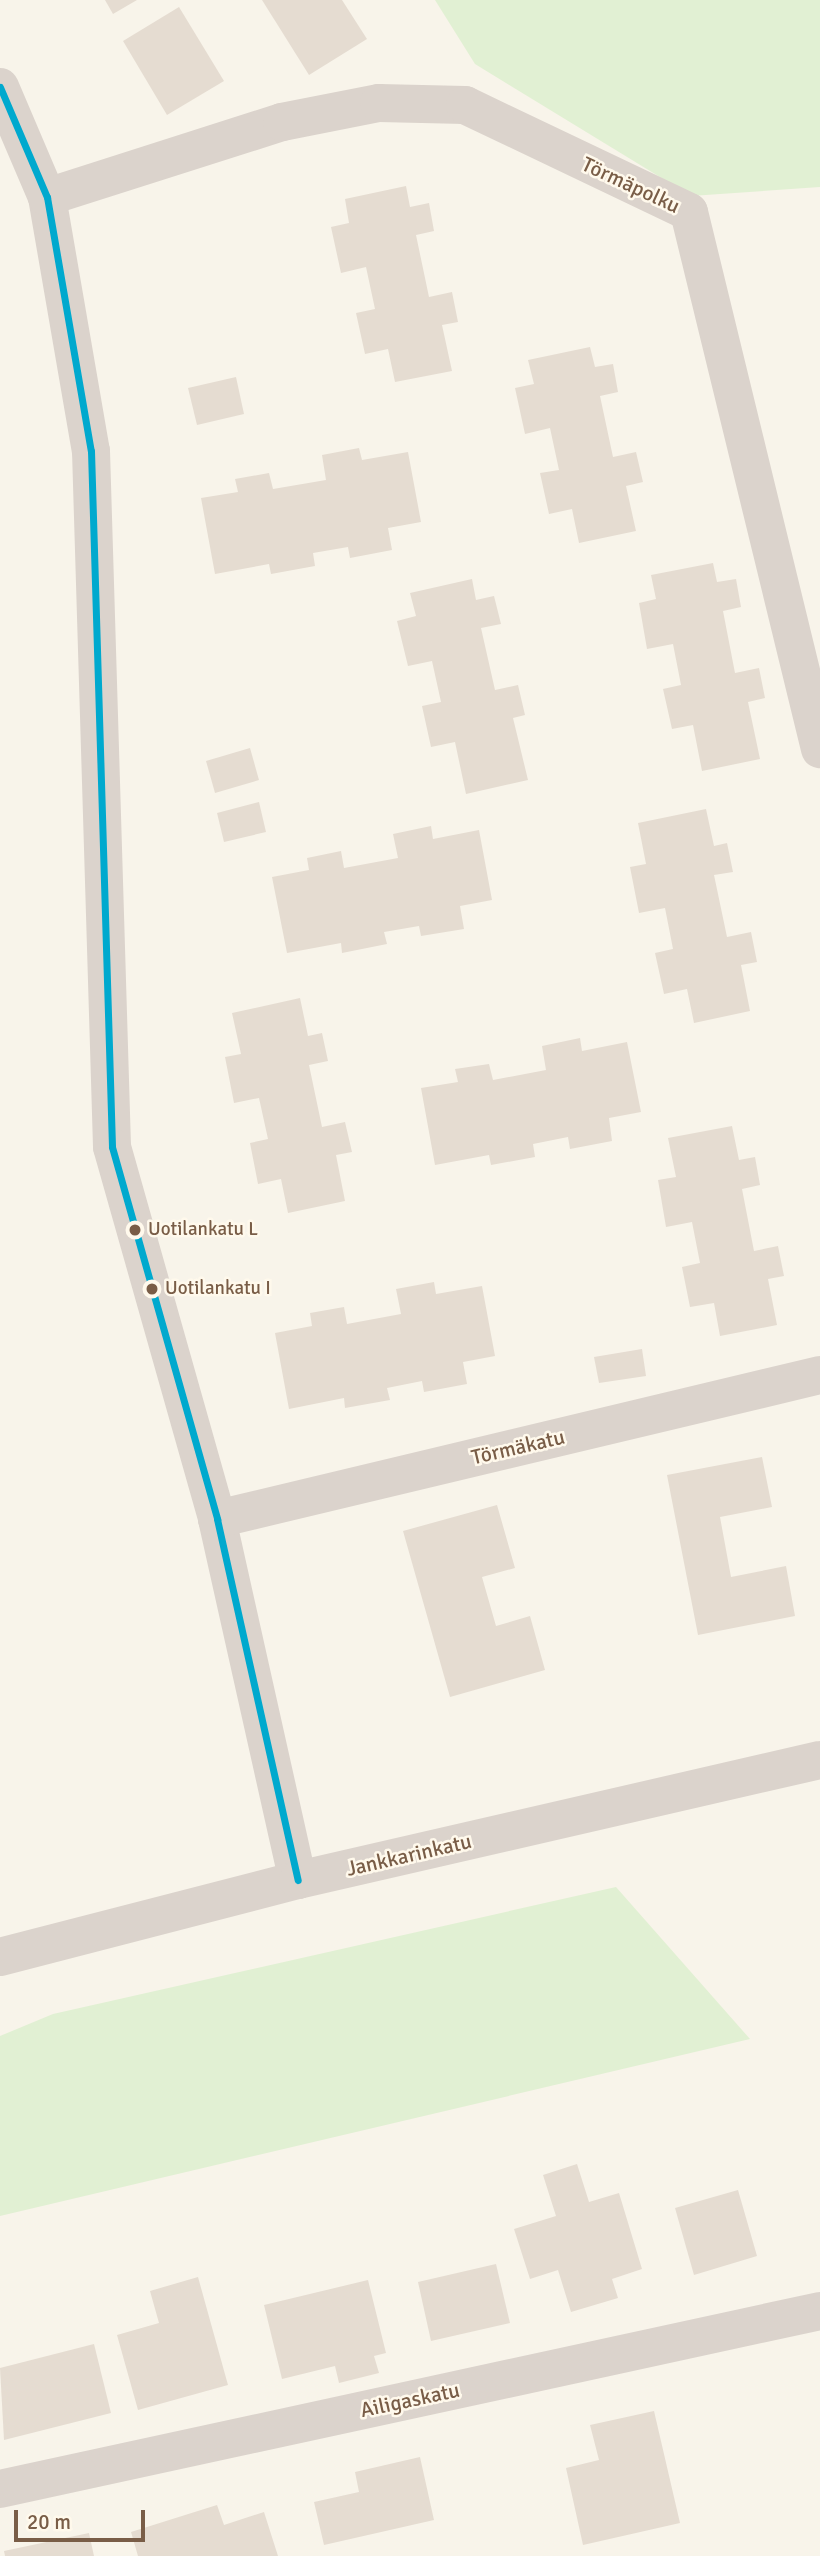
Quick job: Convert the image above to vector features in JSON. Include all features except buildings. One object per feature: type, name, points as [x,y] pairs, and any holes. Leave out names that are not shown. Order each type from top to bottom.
[{"type":"street","points":[[0,87],[47,197],[91,450],[112,1147],[217,1519],[298,1880]]},
{"type":"street","name":"Törmäpolku","points":[[47,197],[282,122],[379,103],[465,105],[689,212],[820,749]]},
{"type":"street","name":"Törmäkatu","points":[[217,1519],[820,1375]]},
{"type":"street","name":"Jankkarinkatu","points":[[0,1957],[298,1880],[820,1760]]},
{"type":"street","name":"Ailigaskatu","points":[[0,2489],[820,2311]]},
{"type":"green space","points":[[435,0],[820,0],[820,187],[691,196],[475,64]]},
{"type":"green space","points":[[616,1887],[750,2039],[0,2216],[0,2036],[53,2014]]},
{"type":"transit line","points":[[0,87],[47,197],[91,451],[112,1147],[217,1519],[298,1880]]},
{"type":"place","name":"Uotilankatu L","points":[[135,1230]]},
{"type":"place","name":"Uotilankatu I","points":[[152,1289]]}]
